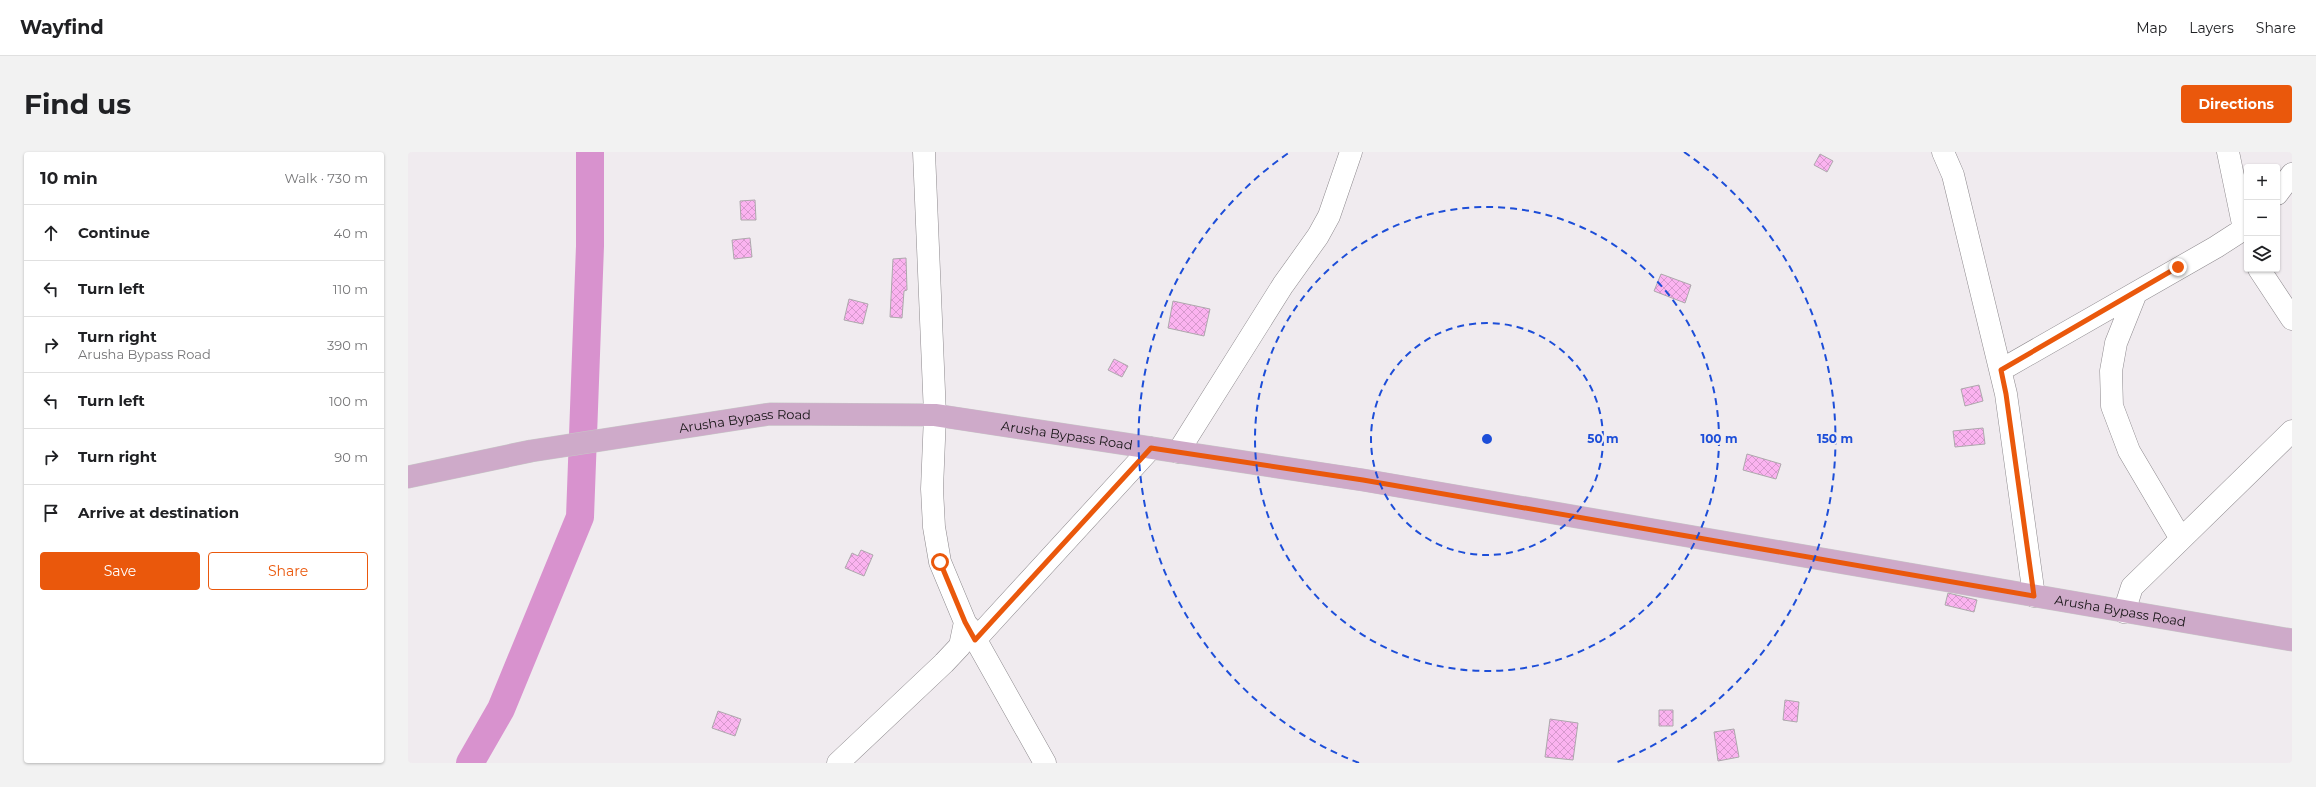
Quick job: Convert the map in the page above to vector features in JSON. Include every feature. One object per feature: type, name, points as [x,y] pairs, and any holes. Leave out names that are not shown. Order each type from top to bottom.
[{"type":"main road","name":"Arusha Bypass Road","points":[[408,477],[532,450],[770,414],[934,415],[1370,481],[2292,640]]},
{"type":"street","points":[[924,152],[934,415],[932,489],[934,526],[940,562],[970,631],[1045,763]]},
{"type":"street","points":[[1178,452],[1283,285],[1318,236],[1329,216],[1351,152]]},
{"type":"street","points":[[1943,152],[1953,175],[2006,394],[2034,596]]},
{"type":"street","points":[[2001,370],[2136,293],[2244,235],[2228,152]]},
{"type":"street","points":[[2280,190],[2292,174]]},
{"type":"street","points":[[2261,272],[2292,319]]},
{"type":"street","points":[[2136,293],[2116,343],[2111,371],[2112,406],[2129,451],[2181,539]]},
{"type":"street","points":[[2124,612],[2132,587],[2292,431]]},
{"type":"street","points":[[838,763],[920,687],[960,646],[970,631],[1151,448]]},
{"type":"building","points":[[1820,154],[1833,161],[1827,172],[1814,165]]},
{"type":"building","points":[[755,200],[756,220],[741,220],[740,201]]},
{"type":"building","points":[[750,238],[752,257],[734,259],[732,240]]},
{"type":"building","points":[[906,258],[907,290],[904,291],[902,318],[890,317],[893,259]]},
{"type":"building","points":[[1661,274],[1691,285],[1685,303],[1654,291]]},
{"type":"building","points":[[849,299],[868,304],[863,324],[844,320]]},
{"type":"building","points":[[1173,301],[1210,309],[1204,336],[1168,328]]},
{"type":"building","points":[[1114,359],[1128,366],[1122,377],[1108,370]]},
{"type":"building","points":[[1979,385],[1983,401],[1965,406],[1961,389]]},
{"type":"building","points":[[1983,428],[1985,444],[1955,447],[1953,431]]},
{"type":"building","points":[[1747,454],[1781,464],[1776,479],[1743,470]]},
{"type":"building","points":[[861,550],[873,555],[864,576],[845,568],[852,553],[858,556]]},
{"type":"building","points":[[1948,593],[1977,600],[1974,612],[1945,605]]},
{"type":"building","points":[[1785,700],[1799,702],[1797,722],[1783,720]]},
{"type":"building","points":[[1659,710],[1673,710],[1673,726],[1659,726]]},
{"type":"building","points":[[718,711],[741,719],[735,736],[712,728]]},
{"type":"building","points":[[1550,719],[1578,723],[1573,760],[1545,757]]},
{"type":"building","points":[[1734,729],[1739,757],[1718,761],[1714,732]]},
{"type":"waterway","points":[[470,763],[501,709],[580,517],[590,246],[590,152]]},
{"type":"route","points":[[940,562],[965,622],[975,640],[1151,448],[1363,480],[2034,596],[2006,394],[2001,370],[2136,293],[2178,267]]}]
